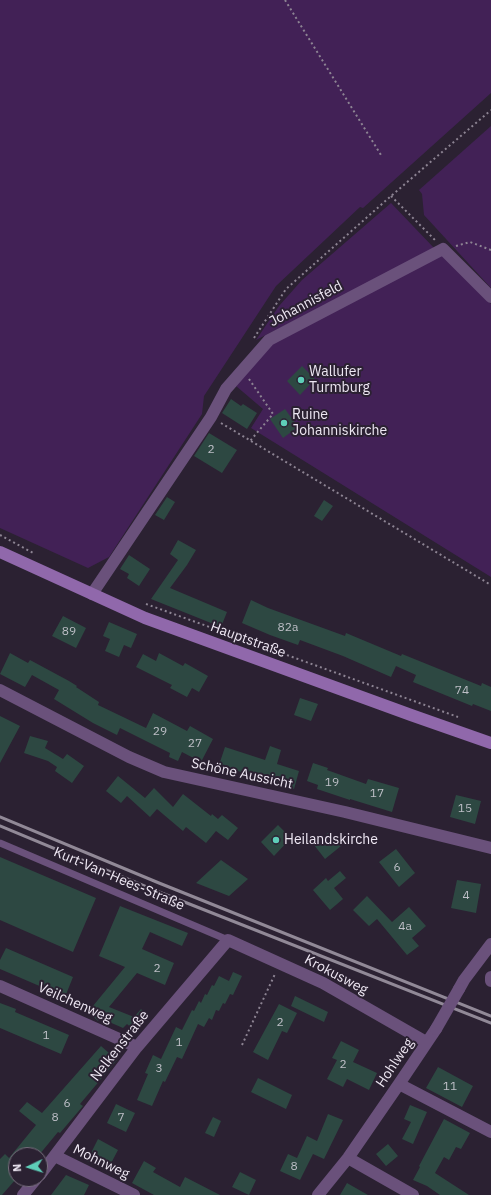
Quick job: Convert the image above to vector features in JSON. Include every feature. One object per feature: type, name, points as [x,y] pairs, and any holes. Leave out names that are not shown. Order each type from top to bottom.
[{"type":"street","points":[[443,249],[491,297]]},
{"type":"street","name":"Johannisfeld","points":[[92,594],[211,417],[226,389],[269,340],[443,249]]},
{"type":"street","name":"Hauptstraße","points":[[0,552],[145,618],[491,743]]},
{"type":"street","name":"Schöne Aussicht","points":[[0,690],[129,757],[164,772],[345,812],[491,848]]},
{"type":"street","name":"Krokusweg","points":[[228,940],[323,983],[426,1042]]},
{"type":"street","name":"Nelkenstraße","points":[[48,1164],[137,1047],[228,940]]},
{"type":"street","name":"Hohlweg","points":[[318,1195],[348,1158],[436,1029],[464,980],[491,944]]},
{"type":"street","name":"Veilchenweg","points":[[0,986],[137,1047]]},
{"type":"street","points":[[399,1084],[491,1132]]},
{"type":"street","name":"Mohnweg","points":[[55,1156],[134,1195]]},
{"type":"street","points":[[348,1158],[413,1195]]},
{"type":"lane","name":"Kurt-Van-Hees-Straße","points":[[0,843],[228,940]]},
{"type":"path","points":[[285,0],[381,155]]},
{"type":"path","points":[[252,340],[286,289],[491,110]]},
{"type":"path","points":[[391,196],[443,249],[470,242],[491,250]]},
{"type":"path","points":[[243,370],[273,414],[250,441]]},
{"type":"path","points":[[211,417],[491,585]]},
{"type":"path","points":[[142,603],[461,719]]},
{"type":"path","points":[[242,1045],[280,964]]},
{"type":"shaded area","points":[[0,0],[491,0],[491,93],[363,208],[360,207],[276,286],[204,396],[202,414],[109,557],[88,568],[0,528]]},
{"type":"shaded area","points":[[491,126],[491,288],[424,215],[422,194],[419,190]]},
{"type":"shaded area","points":[[391,203],[435,249],[256,340],[279,306],[302,280]]},
{"type":"shaded area","points":[[443,252],[491,304],[491,577],[251,428],[263,409],[236,386],[272,342]]},
{"type":"building","name":"Wallufer Turmburg","points":[[302,366],[315,379],[300,395],[287,381]]},
{"type":"building","points":[[231,399],[241,406],[243,404],[257,413],[247,429],[222,413]]},
{"type":"building","name":"Ruine Johanniskirche","points":[[285,409],[298,427],[283,438],[270,419]]},
{"type":"building","points":[[209,433],[237,450],[222,473],[194,456]]},
{"type":"building","points":[[167,497],[175,502],[164,520],[155,515]]},
{"type":"building","points":[[324,500],[333,506],[322,521],[314,516]]},
{"type":"building","points":[[178,540],[196,550],[170,588],[227,612],[221,627],[151,599],[178,560],[170,554]]},
{"type":"building","points":[[129,555],[150,569],[139,586],[127,578],[129,574],[120,569]]},
{"type":"building","points":[[251,600],[268,608],[345,636],[346,633],[401,656],[402,654],[481,686],[482,683],[491,687],[491,711],[473,704],[472,706],[413,682],[416,675],[396,666],[391,677],[343,656],[300,640],[298,645],[242,623]]},
{"type":"building","points":[[63,616],[86,628],[76,648],[52,636]]},
{"type":"building","points":[[109,622],[137,634],[131,648],[124,645],[119,657],[105,651],[110,639],[103,636]]},
{"type":"building","points":[[10,653],[28,663],[30,660],[69,681],[99,702],[98,705],[146,728],[153,713],[187,731],[190,726],[213,739],[201,762],[182,752],[178,761],[169,757],[170,753],[120,728],[117,735],[93,723],[54,699],[59,690],[32,675],[25,687],[0,674]]},
{"type":"building","points":[[159,653],[183,666],[185,663],[208,676],[199,692],[192,688],[187,697],[170,688],[172,685],[136,667],[143,654],[156,661]]},
{"type":"building","points":[[300,698],[318,704],[311,721],[294,715]]},
{"type":"building","points":[[0,716],[20,726],[0,763]]},
{"type":"building","points":[[30,736],[48,741],[45,748],[63,759],[67,754],[84,766],[72,783],[55,771],[57,767],[48,761],[24,753]]},
{"type":"building","points":[[270,746],[281,750],[277,764],[299,771],[294,789],[219,765],[225,747],[265,760]]},
{"type":"building","points":[[313,763],[328,768],[327,770],[366,784],[368,779],[399,788],[392,812],[317,789],[318,785],[307,781]]},
{"type":"building","points":[[118,776],[145,798],[154,788],[173,807],[183,794],[211,816],[212,814],[218,819],[222,815],[238,828],[228,840],[216,831],[206,843],[186,827],[183,831],[157,809],[150,817],[127,796],[121,803],[106,791]]},
{"type":"building","points":[[456,795],[481,801],[475,824],[450,817]]},
{"type":"building","name":"Heilandskirche","points":[[278,825],[291,838],[274,856],[261,842]]},
{"type":"building","points":[[329,832],[341,846],[325,859],[314,845]]},
{"type":"building","points":[[396,849],[415,873],[399,887],[379,862]]},
{"type":"building","points":[[0,857],[96,898],[73,952],[0,920]]},
{"type":"building","points":[[221,860],[248,879],[229,896],[196,883]]},
{"type":"building","points":[[340,871],[346,878],[334,888],[343,899],[330,910],[313,890],[326,878],[328,881]]},
{"type":"building","points":[[457,880],[481,884],[476,913],[451,908]]},
{"type":"building","points":[[367,896],[392,922],[409,907],[426,926],[412,938],[419,946],[407,955],[377,919],[369,926],[353,910]]},
{"type":"building","points":[[120,906],[188,933],[182,946],[150,932],[142,949],[174,963],[165,985],[137,973],[109,1007],[134,1017],[141,1009],[148,1016],[134,1030],[127,1024],[123,1028],[100,1018],[98,1021],[88,1012],[125,967],[99,956]]},
{"type":"building","points":[[6,948],[73,977],[65,997],[0,969],[0,960]]},
{"type":"building","points":[[233,972],[242,976],[233,995],[230,994],[225,1004],[223,1003],[219,1011],[216,1010],[212,1020],[209,1018],[204,1027],[198,1024],[182,1059],[177,1057],[165,1082],[163,1081],[152,1106],[137,1100],[148,1074],[145,1073],[153,1055],[161,1059],[176,1027],[182,1030],[192,1010],[194,1011],[199,1001],[201,1003],[205,994],[207,995],[212,985],[214,986],[219,976],[229,981]]},
{"type":"building","points":[[295,996],[328,1012],[324,1022],[291,1006]]},
{"type":"building","points":[[0,1003],[16,1009],[15,1012],[69,1035],[61,1054],[0,1028]]},
{"type":"building","points":[[279,1004],[297,1013],[287,1033],[282,1031],[268,1060],[253,1052]]},
{"type":"building","points":[[341,1041],[359,1050],[353,1062],[377,1073],[369,1090],[347,1079],[343,1087],[327,1079],[337,1060],[332,1058]]},
{"type":"building","points":[[101,1046],[117,1060],[80,1104],[83,1106],[46,1147],[18,1147],[36,1125],[19,1111],[27,1102],[42,1113]]},
{"type":"building","points":[[438,1067],[473,1086],[462,1107],[426,1088]]},
{"type":"building","points":[[258,1078],[292,1095],[286,1109],[251,1092]]},
{"type":"building","points":[[116,1104],[135,1113],[126,1132],[107,1123]]},
{"type":"building","points":[[410,1105],[427,1112],[413,1144],[402,1139],[411,1122],[404,1119]]},
{"type":"building","points":[[328,1114],[343,1120],[324,1159],[313,1154],[300,1180],[280,1171],[288,1154],[297,1158],[307,1136],[317,1141]]},
{"type":"building","points":[[213,1117],[221,1121],[214,1137],[205,1133]]},
{"type":"building","points":[[444,1119],[470,1133],[461,1149],[456,1147],[449,1160],[444,1157],[435,1173],[469,1195],[440,1195],[427,1186],[413,1180]]},
{"type":"building","points":[[98,1139],[118,1150],[107,1171],[87,1161]]},
{"type":"building","points":[[388,1144],[398,1156],[386,1166],[376,1154]]},
{"type":"building","points":[[5,1154],[8,1157],[9,1187],[2,1195],[0,1195],[0,1159]]},
{"type":"building","points":[[144,1161],[156,1168],[153,1172],[180,1187],[185,1177],[220,1195],[154,1195],[132,1183]]},
{"type":"building","points":[[240,1172],[256,1180],[249,1195],[232,1187]]},
{"type":"building","points":[[66,1175],[89,1185],[84,1195],[51,1195]]},
{"type":"building","points":[[347,1183],[368,1195],[340,1195]]},
{"type":"railway","points":[[0,817],[159,883],[491,1016]]},
{"type":"railway","points":[[0,826],[154,890],[491,1023]]},
{"type":"place","name":"Wallufer Turmburg","points":[[301,380]]},
{"type":"place","name":"Ruine Johanniskirche","points":[[284,423]]},
{"type":"place","name":"Heilandskirche","points":[[276,840]]}]
